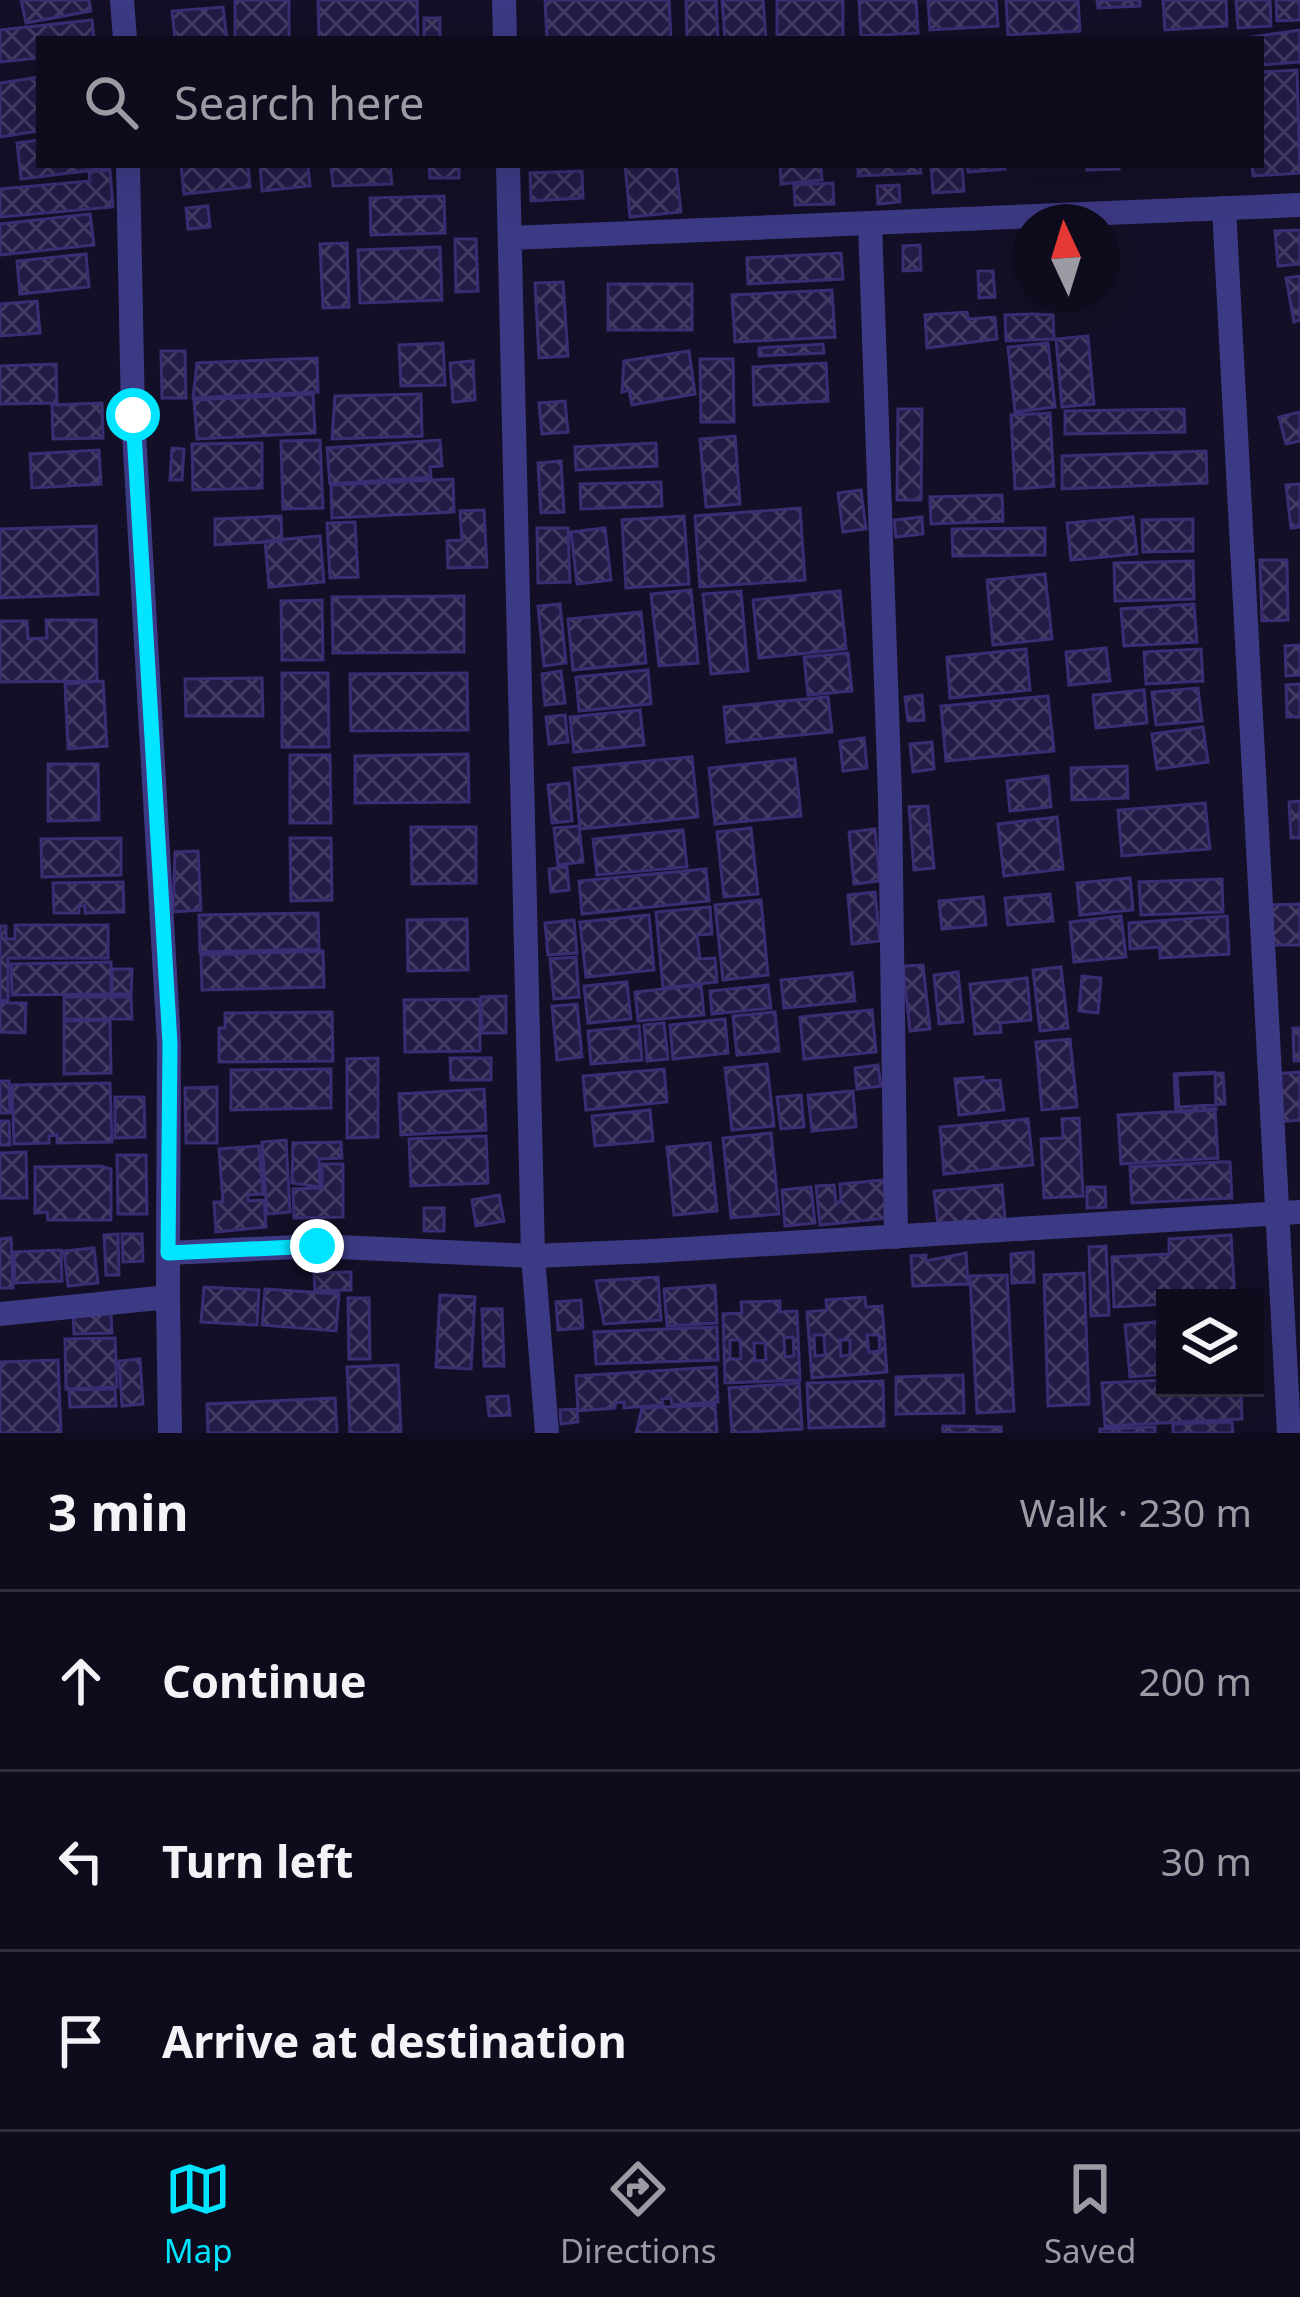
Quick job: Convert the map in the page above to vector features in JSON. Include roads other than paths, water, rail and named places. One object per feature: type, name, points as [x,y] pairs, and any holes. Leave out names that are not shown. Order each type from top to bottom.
[{"type":"street","points":[[122,0],[125,36]]},
{"type":"street","points":[[504,0],[505,36]]},
{"type":"street","points":[[128,168],[133,415],[170,1044],[170,1433]]},
{"type":"street","points":[[508,168],[533,1256],[547,1433]]},
{"type":"street","points":[[510,238],[1300,205]]},
{"type":"street","points":[[1224,208],[1290,1212],[1289,1433]]},
{"type":"street","points":[[870,223],[890,773],[896,1237]]},
{"type":"street","points":[[168,1253],[317,1246],[533,1256],[1290,1212]]},
{"type":"street","points":[[0,1314],[168,1297]]}]
